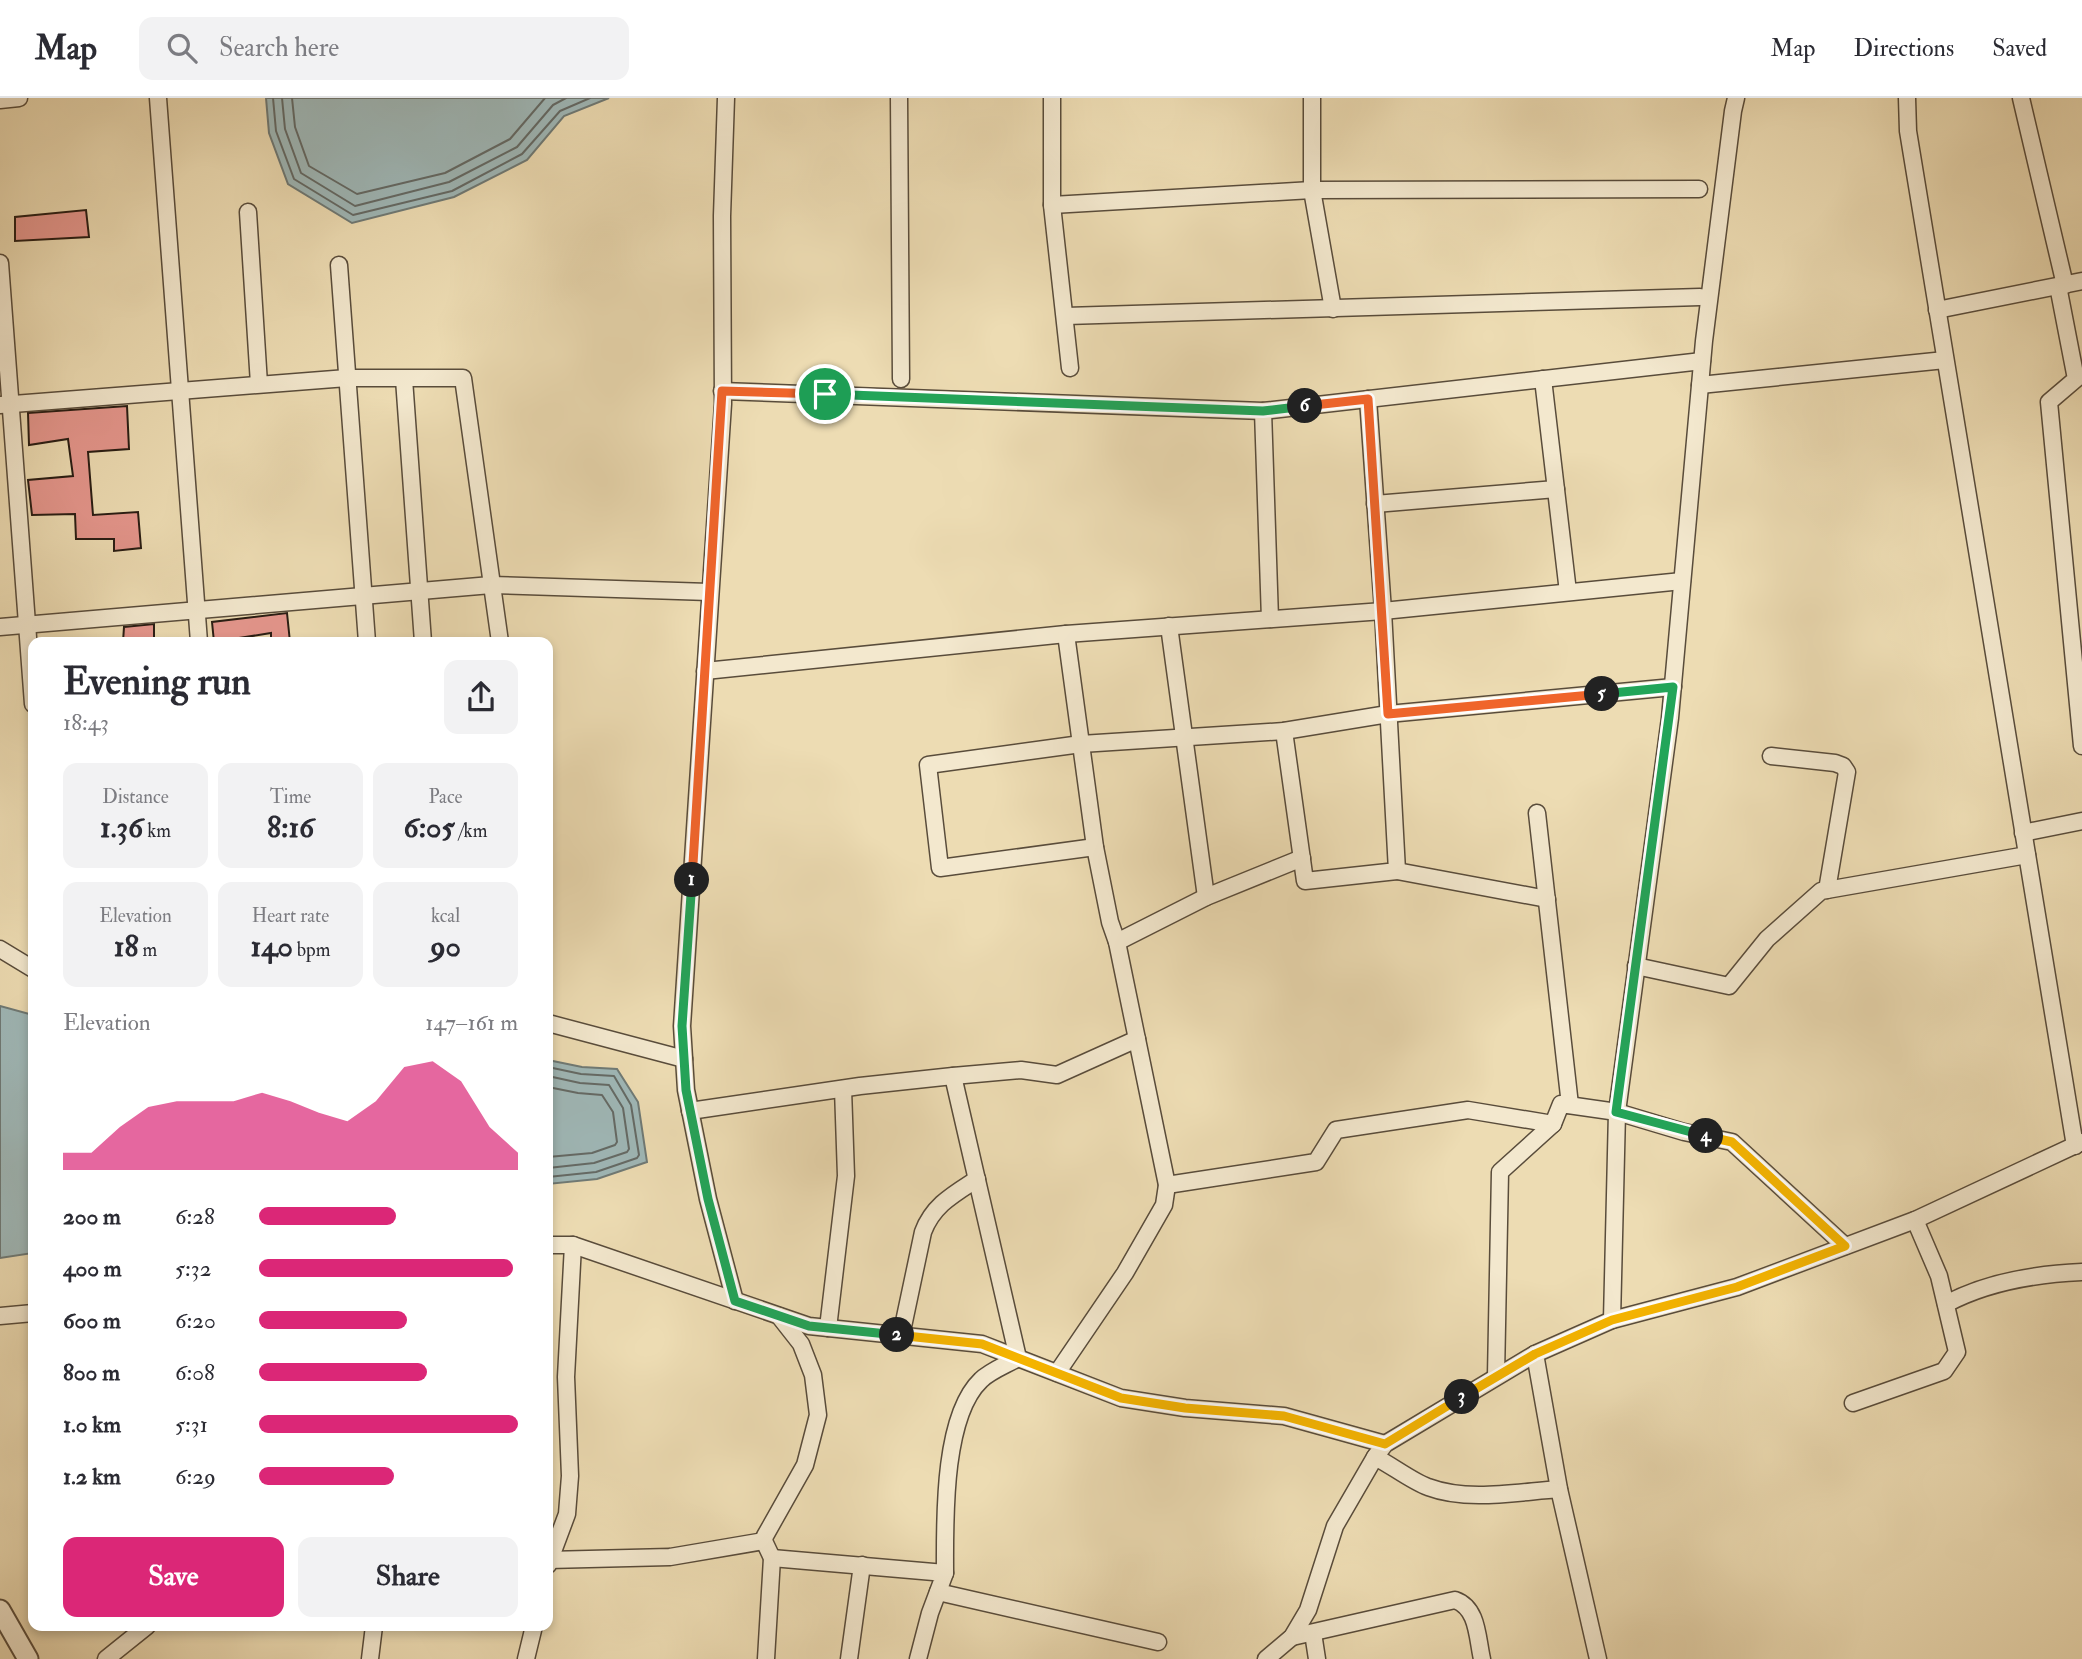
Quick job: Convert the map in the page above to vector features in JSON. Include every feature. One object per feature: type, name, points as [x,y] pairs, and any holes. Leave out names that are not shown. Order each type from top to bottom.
[{"type":"street","points":[[0,100],[19,98]]},
{"type":"street","points":[[158,98],[199,637]]},
{"type":"street","points":[[726,98],[722,230],[722,391],[682,1026],[690,1111],[708,1199],[735,1301]]},
{"type":"street","points":[[899,98],[901,379]]},
{"type":"street","points":[[1052,98],[1052,205],[1070,368]]},
{"type":"street","points":[[1312,98],[1312,190],[1334,309]]},
{"type":"street","points":[[1612,1320],[1616,1112],[1673,687],[1702,361],[1733,111],[1737,98]]},
{"type":"street","points":[[1266,1659],[1292,1637],[1308,1610],[1335,1526],[1380,1451],[1496,1376],[1535,1354],[1612,1320],[1737,1287],[1915,1220],[2078,1144],[2023,833],[1945,360],[1908,131],[1907,98]]},
{"type":"street","points":[[2021,98],[2079,379],[2049,402],[2082,746]]},
{"type":"street","points":[[1052,205],[1312,190],[1699,189]]},
{"type":"street","points":[[248,212],[259,384]]},
{"type":"street","points":[[0,263],[5,405],[28,637]]},
{"type":"street","points":[[339,265],[366,637]]},
{"type":"street","points":[[1937,310],[2082,281]]},
{"type":"street","points":[[1066,316],[1700,298]]},
{"type":"street","points":[[1700,385],[1945,360]]},
{"type":"street","points":[[722,391],[1263,411],[1702,361]]},
{"type":"street","points":[[5,405],[347,378],[463,378],[499,637]]},
{"type":"street","points":[[404,379],[424,637]]},
{"type":"street","points":[[1543,379],[1568,592]]},
{"type":"street","points":[[1368,399],[1397,871]]},
{"type":"street","points":[[1263,411],[1270,619]]},
{"type":"street","points":[[1375,504],[1556,489]]},
{"type":"street","points":[[705,671],[1066,634],[1383,611],[1682,581]]},
{"type":"street","points":[[0,626],[491,585],[709,592]]},
{"type":"street","points":[[1169,626],[1206,897]]},
{"type":"street","points":[[1057,1373],[1125,1273],[1164,1205],[1167,1185],[1096,847],[1066,634]]},
{"type":"street","points":[[1096,847],[940,867],[928,765],[1081,744],[1284,731],[1388,714],[1673,687]]},
{"type":"street","points":[[1284,731],[1305,881],[1397,871],[1547,899]]},
{"type":"street","points":[[1772,756],[1835,762],[1847,772],[1827,890]]},
{"type":"street","points":[[1537,813],[1570,1105]]},
{"type":"street","points":[[2023,833],[2082,821]]},
{"type":"street","points":[[1636,966],[1729,986],[1767,939],[1821,891],[2027,855]]},
{"type":"street","points":[[1117,942],[1206,897],[1302,858]]},
{"type":"street","points":[[0,949],[28,966]]},
{"type":"street","points":[[553,1024],[684,1059]]},
{"type":"street","points":[[690,1111],[843,1088],[953,1076],[1021,1070],[1057,1075],[1137,1039]]},
{"type":"street","points":[[953,1076],[1018,1358]]},
{"type":"street","points":[[828,1328],[846,1176],[843,1088]]},
{"type":"street","points":[[1496,1376],[1500,1172],[1553,1124],[1561,1104],[1616,1112],[1684,1132],[1732,1142],[1845,1246]]},
{"type":"street","points":[[1167,1185],[1316,1162],[1336,1130],[1468,1110],[1553,1124]]},
{"type":"street","points":[[901,1336],[928,1218],[940,1203],[977,1179]]},
{"type":"street","points":[[1853,1403],[1944,1371],[1957,1352],[1939,1276],[1915,1220]]},
{"type":"street","points":[[553,1245],[573,1245],[809,1326],[982,1344],[1121,1398],[1185,1408],[1284,1416],[1380,1451],[1426,1487],[1453,1493],[1485,1494],[1559,1489]]},
{"type":"street","points":[[553,1549],[567,1514],[570,1475],[566,1377],[573,1245]]},
{"type":"street","points":[[1945,1304],[1963,1295],[2040,1274],[2082,1272]]},
{"type":"street","points":[[0,1316],[28,1313]]},
{"type":"street","points":[[766,1659],[772,1558],[764,1541],[772,1521],[805,1465],[818,1415],[813,1375],[801,1344],[779,1316]]},
{"type":"street","points":[[1535,1354],[1559,1489],[1598,1659]]},
{"type":"street","points":[[918,1659],[945,1573],[945,1507],[951,1447],[961,1410],[980,1380],[1018,1358]]},
{"type":"street","points":[[553,1561],[670,1557],[764,1541]]},
{"type":"street","points":[[772,1558],[945,1573]]},
{"type":"street","points":[[849,1659],[862,1565]]},
{"type":"street","points":[[938,1592],[1158,1642]]},
{"type":"street","points":[[1292,1637],[1454,1600],[1464,1603],[1472,1611],[1482,1659]]},
{"type":"street","points":[[0,1610],[28,1659]]},
{"type":"street","points":[[106,1659],[141,1631]]},
{"type":"street","points":[[370,1659],[373,1631]]},
{"type":"street","points":[[526,1659],[533,1631]]},
{"type":"street","points":[[1313,1633],[1317,1659]]},
{"type":"water","points":[[266,98],[609,98],[564,116],[527,160],[454,197],[352,223],[288,184],[269,133]]},
{"type":"water","points":[[0,1006],[28,1014],[28,1254],[0,1258]]},
{"type":"water","points":[[553,1061],[582,1067],[617,1069],[638,1102],[647,1162],[597,1179],[553,1183]]},
{"type":"building","points":[[86,210],[89,237],[15,241],[15,217]]},
{"type":"building","points":[[127,406],[129,449],[88,452],[93,515],[138,512],[141,548],[114,551],[114,539],[76,539],[75,514],[32,515],[28,480],[73,476],[68,439],[29,445],[28,413]]},
{"type":"building","points":[[287,613],[289,637],[271,637],[271,633],[246,637],[214,637],[212,622]]},
{"type":"building","points":[[154,624],[154,637],[123,637],[124,627]]},
{"type":"route","points":[[722,391],[825,394],[1263,411],[1368,399],[1388,714],[1673,687],[1616,1112],[1684,1132],[1732,1142],[1845,1246],[1737,1287],[1612,1320],[1535,1354],[1385,1444],[1284,1416],[1185,1408],[1121,1398],[982,1344],[809,1326],[735,1301],[708,1199],[686,1090],[682,1026],[722,391]]}]
